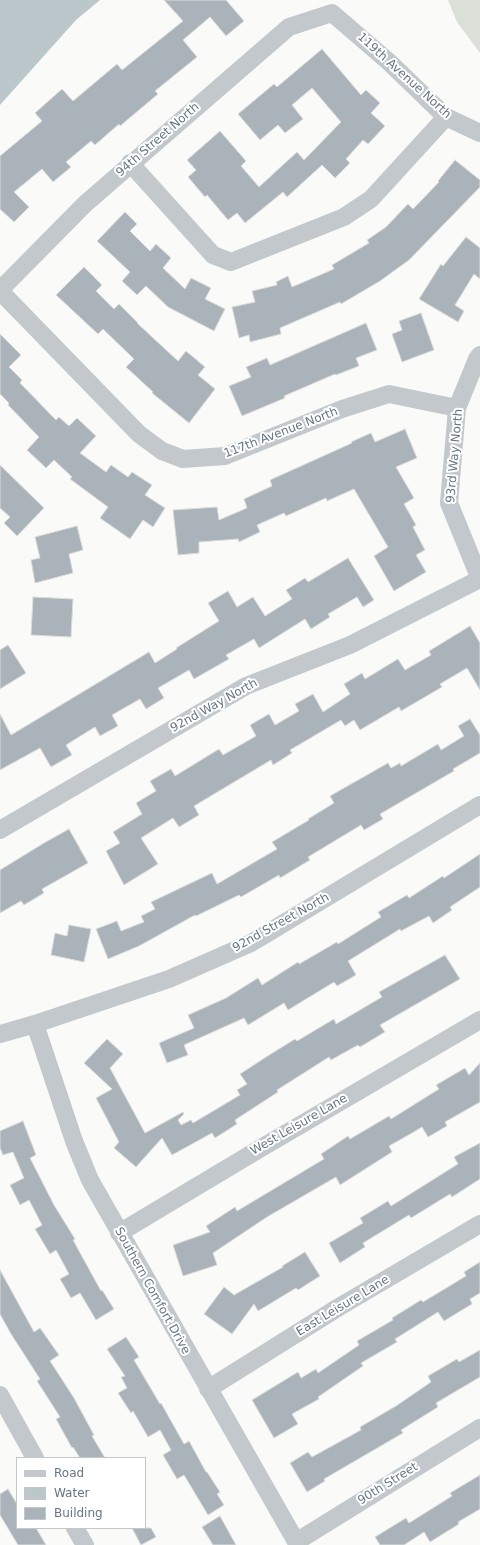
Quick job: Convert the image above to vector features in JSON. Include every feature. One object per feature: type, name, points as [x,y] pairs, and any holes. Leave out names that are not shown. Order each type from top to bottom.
[{"type":"street","name":"119th Avenue North","points":[[332,14],[389,62],[446,117],[480,133]]},
{"type":"street","name":"94th Street North","points":[[0,291],[85,204],[130,163],[289,27],[332,14]]},
{"type":"street","points":[[130,163],[213,255],[231,262],[344,217],[371,199],[446,117]]},
{"type":"street","name":"117th Avenue North","points":[[0,291],[139,434],[162,451],[183,459],[225,456],[342,409],[389,394],[457,408]]},
{"type":"street","name":"93rd Way North","points":[[480,355],[457,408],[449,504],[480,579]]},
{"type":"street","name":"92nd Way North","points":[[0,830],[246,686],[350,645],[480,579]]},
{"type":"street","name":"92nd Street North","points":[[0,1034],[35,1024],[169,979],[251,943],[480,805]]},
{"type":"street","name":"West Leisure Lane","points":[[119,1233],[480,1020]]},
{"type":"street","name":"Southern Comfort Drive","points":[[35,1024],[74,1141],[90,1180],[297,1543]]},
{"type":"street","name":"East Leisure Lane","points":[[208,1389],[339,1308],[480,1224]]},
{"type":"street","points":[[0,1396],[34,1457]]},
{"type":"street","name":"90th Street","points":[[297,1543],[480,1428]]},
{"type":"street","points":[[76,1529],[84,1545]]},
{"type":"shaded area","points":[[448,0],[480,0],[480,53],[457,22]]},
{"type":"water","points":[[0,0],[100,0],[76,20],[0,105]]},
{"type":"building","points":[[164,0],[226,0],[244,21],[226,36],[210,17],[183,40],[197,57],[155,91],[158,94],[120,126],[119,124],[95,145],[91,141],[66,162],[71,167],[53,182],[42,169],[14,192],[29,207],[14,222],[0,209],[0,156],[42,121],[35,113],[62,89],[73,101],[117,64],[122,70],[183,21]]},
{"type":"building","points":[[322,49],[361,95],[366,90],[380,103],[371,113],[385,126],[368,144],[363,140],[346,159],[350,163],[335,178],[322,165],[287,197],[283,192],[245,223],[237,213],[228,220],[207,195],[205,197],[188,177],[196,170],[187,160],[220,131],[246,161],[241,166],[259,187],[297,152],[304,160],[341,122],[312,88],[292,105],[303,119],[285,133],[278,125],[260,140],[238,114],[274,84],[277,87]]},
{"type":"building","points":[[455,160],[480,180],[480,187],[409,260],[380,281],[341,304],[340,302],[280,328],[281,334],[250,342],[249,335],[239,338],[232,307],[255,302],[252,291],[277,285],[276,282],[288,276],[292,287],[334,269],[332,265],[369,243],[367,240],[386,227],[408,204],[413,209],[439,182],[438,181]]},
{"type":"building","points":[[125,212],[137,224],[130,231],[150,251],[156,244],[171,258],[163,268],[185,289],[191,278],[211,288],[205,299],[225,309],[214,331],[168,307],[146,286],[137,295],[122,281],[130,272],[97,241]]},
{"type":"building","points":[[466,237],[480,248],[480,279],[474,274],[455,305],[464,311],[458,322],[419,299],[441,264],[443,266]]},
{"type":"building","points":[[84,267],[102,285],[96,291],[114,309],[119,304],[178,361],[186,351],[205,367],[198,375],[215,389],[189,423],[152,393],[153,392],[126,367],[134,359],[103,329],[98,334],[56,295]]},
{"type":"building","points":[[421,313],[434,350],[402,362],[392,334],[402,330],[399,321]]},
{"type":"building","points":[[366,323],[377,350],[356,358],[359,366],[336,375],[335,374],[284,396],[285,398],[242,416],[229,386],[251,377],[246,367],[267,358],[270,365]]},
{"type":"building","points":[[0,334],[21,355],[9,367],[22,380],[20,383],[56,420],[59,417],[69,426],[77,418],[96,436],[80,453],[106,472],[111,465],[128,477],[132,472],[152,485],[145,495],[165,508],[153,527],[143,520],[130,539],[100,518],[108,507],[70,479],[72,477],[54,460],[46,468],[27,450],[39,437],[8,405],[9,403],[0,394]]},
{"type":"building","points":[[405,429],[417,458],[396,467],[414,498],[404,504],[416,525],[413,527],[425,550],[416,555],[426,572],[394,591],[374,556],[388,547],[354,489],[327,501],[326,498],[286,516],[284,513],[257,525],[260,532],[239,542],[238,539],[199,542],[199,553],[178,555],[173,510],[217,507],[219,520],[247,508],[244,499],[272,486],[270,480],[371,433],[375,442]]},
{"type":"building","points":[[0,465],[44,508],[17,536],[4,523],[10,517],[0,508]]},
{"type":"building","points":[[77,526],[83,550],[69,554],[73,573],[35,583],[31,560],[40,558],[35,537]]},
{"type":"building","points":[[348,558],[374,600],[363,607],[357,597],[328,614],[330,617],[311,629],[305,619],[259,648],[254,639],[226,655],[229,659],[194,679],[189,670],[158,688],[164,698],[146,709],[140,699],[112,715],[118,726],[100,736],[95,727],[66,745],[72,755],[51,767],[40,748],[0,770],[0,714],[11,735],[149,652],[155,663],[177,649],[176,648],[219,621],[208,603],[228,591],[237,607],[253,597],[265,616],[292,599],[286,590],[305,578],[308,582]]},
{"type":"building","points":[[33,597],[73,599],[71,637],[31,635]]},
{"type":"building","points":[[470,626],[480,643],[480,690],[467,668],[440,684],[442,687],[401,711],[399,707],[360,730],[354,720],[345,726],[341,720],[290,750],[292,753],[273,765],[271,760],[194,806],[199,815],[179,827],[173,818],[141,838],[158,864],[124,885],[106,851],[120,843],[113,832],[142,814],[136,803],[156,791],[150,781],[171,769],[175,776],[219,749],[223,755],[256,736],[250,725],[269,714],[275,725],[299,711],[295,704],[313,694],[323,712],[350,694],[344,684],[362,673],[365,679],[398,659],[405,670],[431,655],[429,651]]},
{"type":"building","points":[[8,645],[26,673],[0,689],[0,650]]},
{"type":"building","points":[[470,719],[480,735],[480,753],[453,769],[454,771],[380,814],[383,819],[364,830],[361,825],[308,857],[310,860],[280,878],[279,875],[241,897],[239,895],[196,916],[195,915],[139,946],[108,959],[96,929],[117,921],[121,931],[144,922],[141,916],[155,909],[151,902],[212,873],[217,884],[277,849],[272,842],[334,803],[330,796],[388,763],[391,768],[400,763],[401,766],[438,744],[441,750],[464,736],[458,726]]},
{"type":"building","points":[[69,829],[88,863],[42,889],[44,893],[24,905],[21,901],[0,913],[0,870]]},
{"type":"building","points":[[480,854],[480,887],[450,907],[452,910],[433,923],[429,916],[401,931],[400,929],[348,961],[356,975],[337,986],[334,982],[288,1010],[284,1003],[248,1025],[244,1018],[184,1045],[188,1055],[167,1063],[159,1043],[194,1028],[188,1015],[226,998],[258,978],[262,985],[298,962],[299,964],[337,942],[338,944],[381,917],[378,912],[407,895],[409,898],[443,876],[444,878]]},
{"type":"building","points":[[69,925],[91,929],[84,962],[51,955],[55,933],[67,936]]},
{"type":"building","points":[[445,955],[460,979],[380,1025],[385,1032],[360,1047],[358,1045],[331,1060],[329,1057],[277,1090],[278,1092],[235,1120],[237,1124],[215,1138],[212,1133],[172,1155],[162,1138],[136,1167],[114,1148],[119,1142],[96,1098],[112,1089],[84,1063],[107,1039],[123,1054],[110,1068],[145,1133],[183,1112],[184,1114],[178,1120],[181,1125],[191,1120],[193,1123],[240,1095],[237,1090],[247,1084],[240,1074],[295,1039],[297,1041],[334,1019],[336,1024],[382,997],[379,992]]},
{"type":"building","points":[[480,1063],[480,1102],[445,1122],[447,1126],[428,1137],[422,1127],[389,1146],[392,1152],[340,1185],[336,1177],[267,1217],[213,1253],[217,1265],[183,1276],[173,1245],[210,1232],[206,1226],[235,1207],[237,1211],[324,1159],[321,1154],[348,1136],[350,1139],[389,1116],[391,1119],[439,1089],[436,1085],[465,1068],[469,1075]]},
{"type":"building","points":[[23,1121],[36,1155],[30,1158],[54,1205],[75,1239],[73,1240],[101,1291],[102,1290],[114,1309],[96,1320],[80,1293],[71,1298],[60,1279],[69,1274],[56,1250],[50,1254],[35,1229],[42,1225],[29,1200],[20,1205],[10,1185],[24,1178],[13,1152],[3,1155],[0,1148],[0,1131]]},
{"type":"building","points":[[480,1143],[480,1179],[452,1197],[450,1194],[411,1218],[409,1215],[363,1243],[365,1247],[340,1263],[329,1243],[363,1223],[360,1218],[388,1201],[391,1206],[458,1164],[454,1157]]},
{"type":"building","points":[[305,1252],[320,1276],[298,1290],[296,1288],[258,1311],[254,1304],[232,1334],[204,1314],[224,1287],[234,1295],[283,1267],[282,1266]]},
{"type":"building","points":[[480,1262],[480,1293],[470,1299],[472,1304],[444,1321],[438,1312],[395,1339],[397,1342],[361,1363],[363,1366],[318,1397],[319,1399],[292,1414],[298,1424],[274,1438],[252,1400],[298,1372],[301,1378],[316,1369],[318,1373],[359,1345],[357,1341],[393,1320],[392,1318],[421,1300],[423,1302],[466,1276],[464,1272]]},
{"type":"building","points":[[0,1270],[34,1332],[40,1328],[59,1355],[50,1361],[74,1398],[94,1435],[92,1436],[104,1457],[79,1457],[73,1447],[72,1448],[56,1419],[60,1417],[37,1381],[40,1379],[0,1314]]},
{"type":"building","points":[[126,1337],[139,1357],[134,1360],[160,1404],[161,1403],[184,1444],[189,1441],[206,1472],[220,1492],[217,1494],[224,1505],[208,1515],[184,1475],[177,1479],[163,1455],[171,1450],[160,1430],[148,1437],[133,1411],[131,1413],[118,1393],[127,1388],[121,1377],[125,1376],[107,1349]]},
{"type":"building","points":[[480,1350],[480,1377],[436,1403],[438,1407],[401,1430],[403,1433],[324,1479],[325,1481],[307,1492],[290,1463],[308,1452],[312,1457],[361,1430],[360,1427],[396,1406],[431,1382],[428,1376],[457,1359],[459,1362]]},
{"type":"building","points":[[480,1475],[480,1509],[458,1522],[459,1524],[430,1542],[424,1532],[404,1545],[380,1545],[375,1537],[406,1518],[409,1523],[452,1496],[450,1493]]},
{"type":"building","points":[[8,1489],[16,1502],[16,1529],[37,1529],[46,1545],[18,1545],[0,1515],[0,1494]]},
{"type":"building","points":[[220,1516],[236,1545],[213,1545],[202,1527]]},
{"type":"building","points":[[151,1528],[156,1537],[141,1545],[133,1529]]}]
